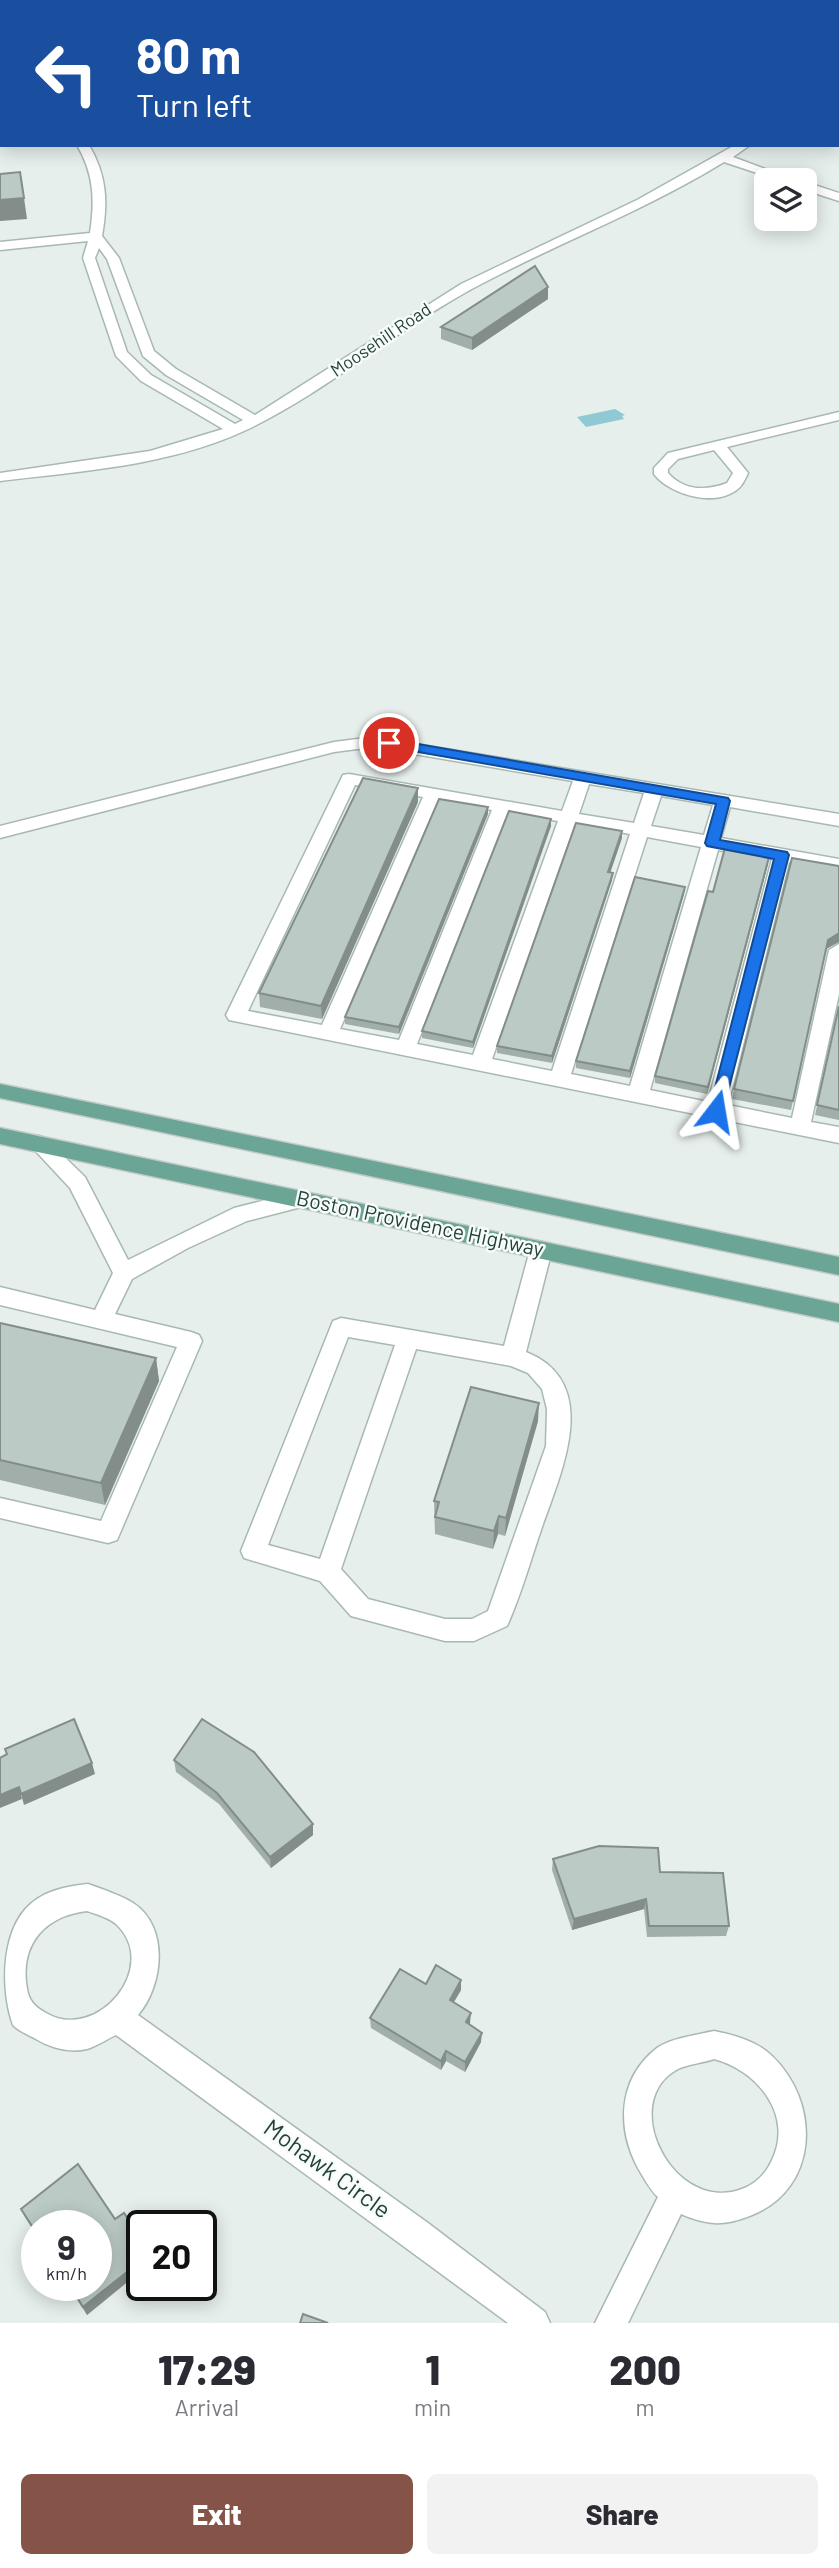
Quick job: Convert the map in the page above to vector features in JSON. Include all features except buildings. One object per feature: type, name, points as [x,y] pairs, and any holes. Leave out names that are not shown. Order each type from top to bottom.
[{"type":"main road","name":"Boston Providence Highway","points":[[0,1091],[839,1266]]},
{"type":"main road","name":"Boston Providence Highway","points":[[0,1136],[839,1313]]},
{"type":"street","points":[[84,147],[96,166],[102,200],[89,258],[121,353],[146,378],[236,430]]},
{"type":"street","name":"Moosehill Road","points":[[0,477],[160,453],[236,430],[285,404],[433,305],[680,184],[741,147]]},
{"type":"street","points":[[724,158],[754,168]]},
{"type":"street","points":[[817,190],[839,197]]},
{"type":"street","points":[[0,246],[96,236]]},
{"type":"street","points":[[96,236],[113,258],[148,353],[171,372],[255,421]]},
{"type":"street","points":[[718,445],[741,473],[733,486],[699,494],[674,487],[662,474],[666,461],[673,456],[718,445],[839,416]]},
{"type":"street","points":[[0,832],[355,743],[389,743],[839,820]]},
{"type":"street","points":[[480,1063],[583,777]]},
{"type":"street","points":[[839,865],[349,779],[236,1015],[839,1135]]},
{"type":"street","points":[[559,1079],[654,789]]},
{"type":"street","points":[[328,1033],[433,794]]},
{"type":"street","points":[[638,1095],[723,801]]},
{"type":"street","points":[[405,1049],[502,806]]},
{"type":"street","points":[[716,1111],[782,855]]},
{"type":"street","points":[[800,1127],[839,950]]},
{"type":"street","points":[[39,1144],[78,1183],[124,1273]]},
{"type":"street","points":[[100,1320],[124,1273],[180,1242],[242,1214],[301,1199]]},
{"type":"street","points":[[513,1357],[541,1250]]},
{"type":"street","points":[[0,1296],[191,1341],[108,1533],[0,1508]]},
{"type":"street","points":[[341,1327],[513,1357],[536,1366],[553,1385],[559,1409],[558,1446],[498,1618],[474,1630],[445,1630],[360,1608],[328,1572],[253,1551],[341,1327]]},
{"type":"street","points":[[328,1572],[409,1337]]},
{"type":"street","points":[[88,1898],[110,1902],[128,1914],[142,1932],[147,1954],[145,1977],[135,2000],[118,2018],[97,2031],[75,2037],[53,2035],[34,2026],[19,2012],[9,1993],[7,1973],[10,1953],[32,1919],[59,1903],[88,1898]]},
{"type":"street","name":"Mohawk Circle","points":[[118,2018],[417,2234],[534,2323]]},
{"type":"street","points":[[714,2045],[739,2051],[771,2076],[791,2112],[793,2139],[787,2166],[773,2188],[752,2203],[740,2206],[727,2209],[700,2206],[675,2194],[655,2175],[641,2150],[636,2123],[639,2097],[650,2074],[667,2057],[690,2047],[714,2045]]},
{"type":"street","points":[[611,2323],[675,2194]]},
{"type":"water","points":[[615,409],[625,415],[622,416],[624,419],[586,427],[577,417]]},
{"type":"route","points":[[389,743],[723,801],[712,843],[782,855],[716,1111]]}]
